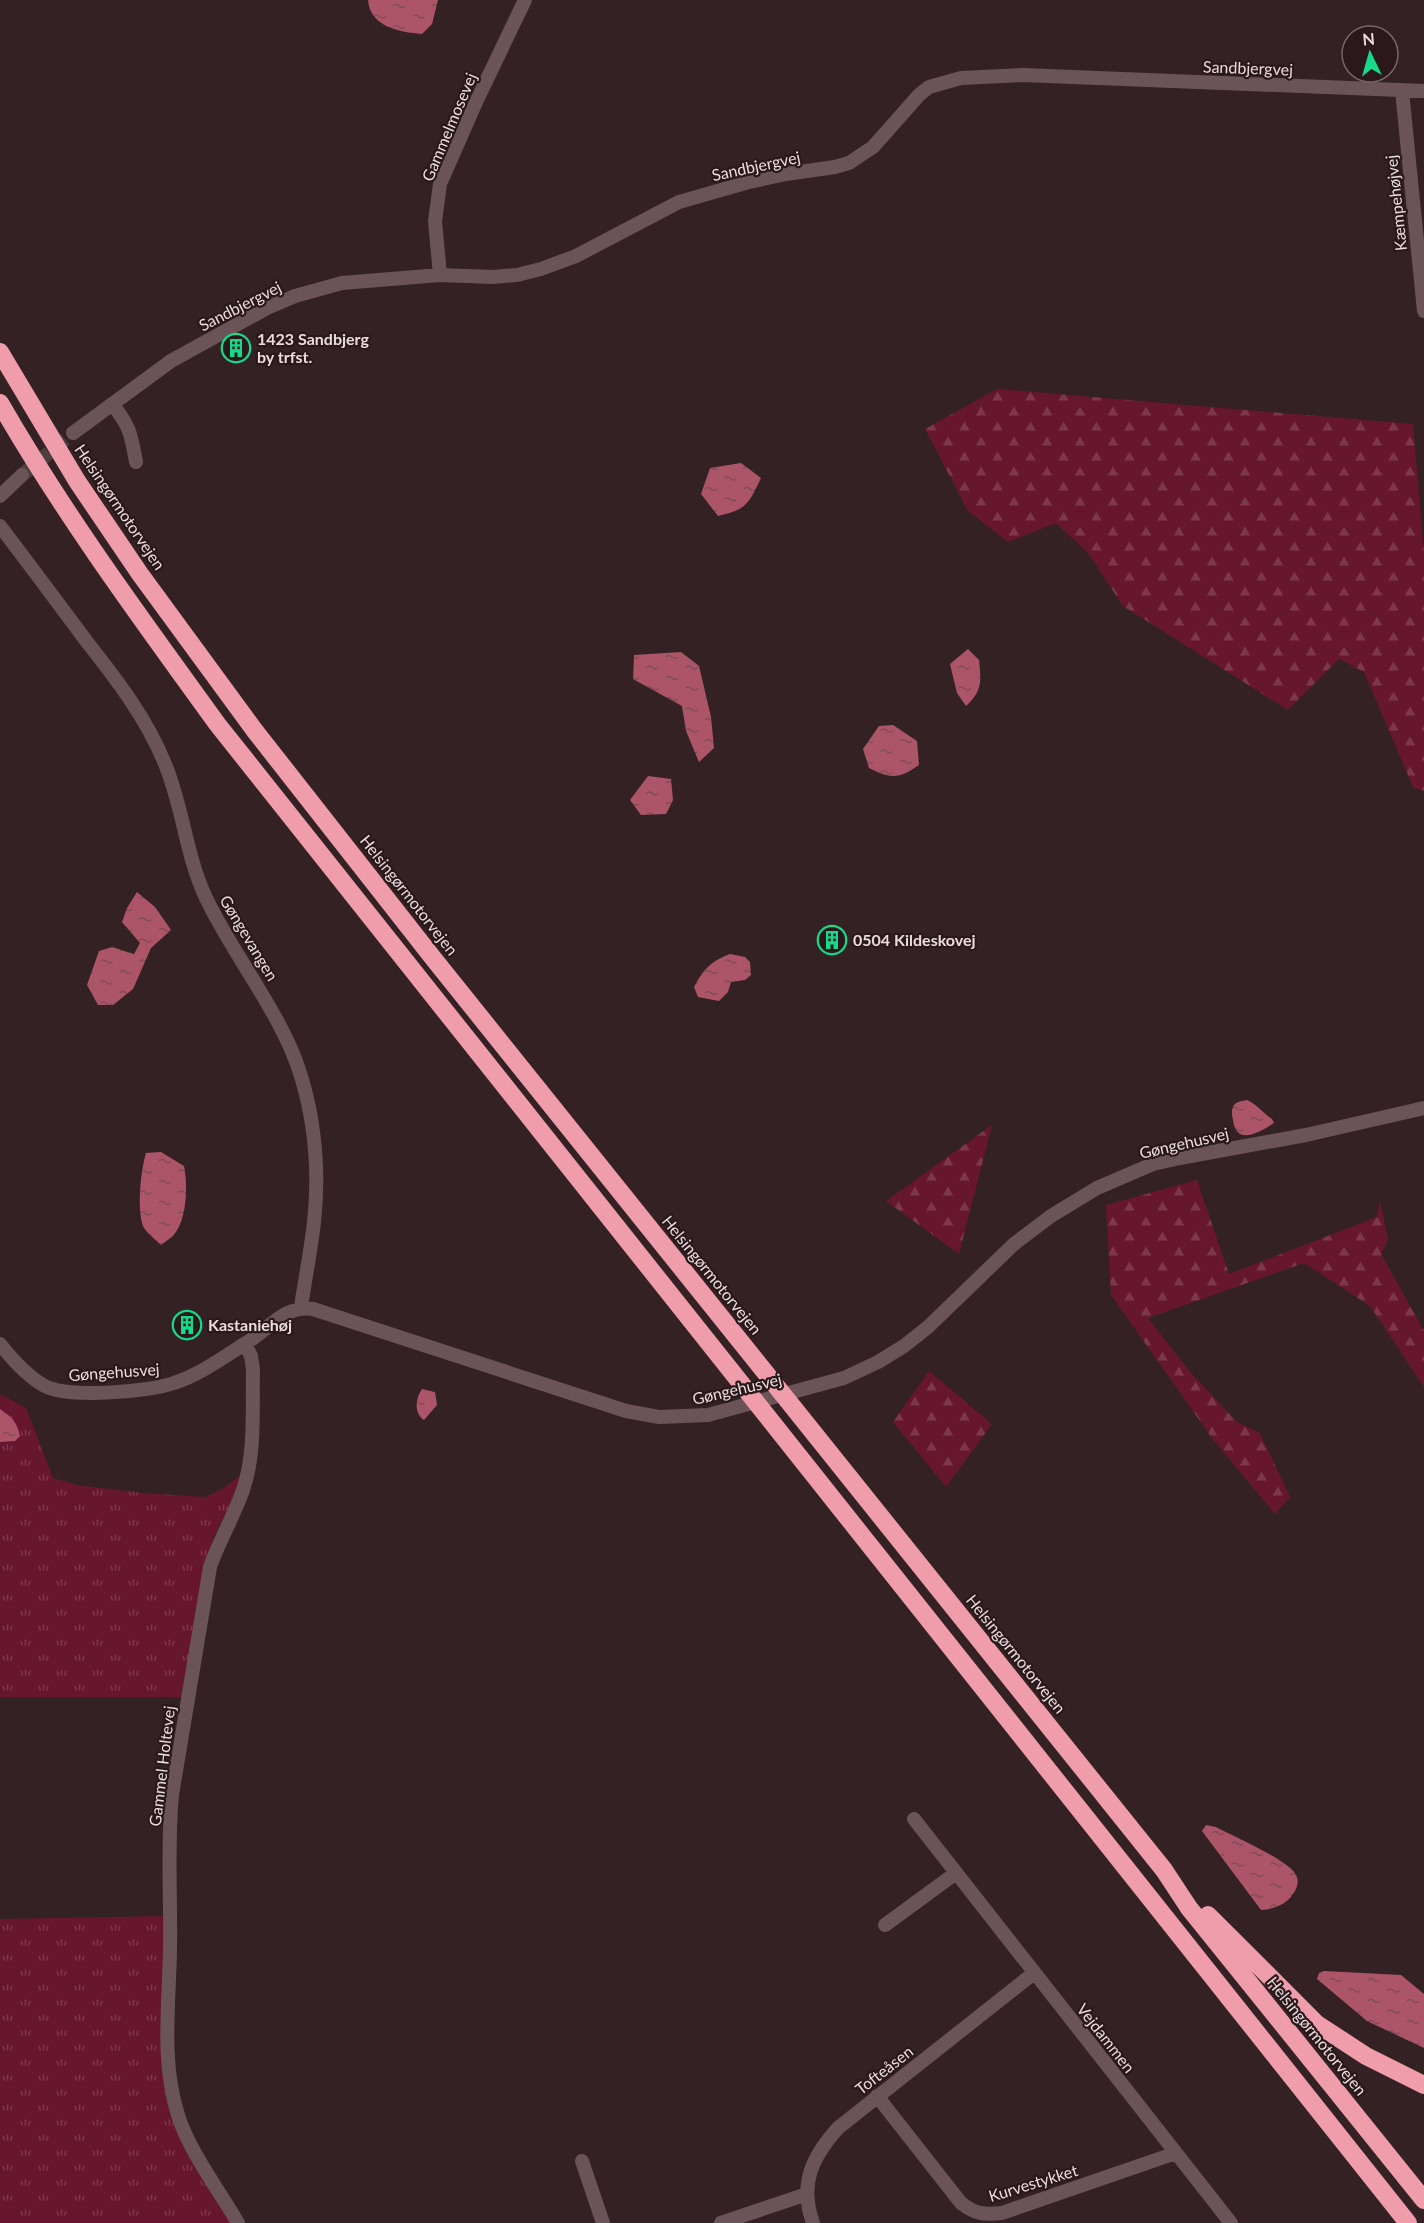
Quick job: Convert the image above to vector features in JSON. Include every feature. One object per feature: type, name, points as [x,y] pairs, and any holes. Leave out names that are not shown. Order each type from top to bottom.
[{"type":"highway","name":"Helsingørmotorvejen","points":[[0,352],[84,490],[140,574],[255,731],[433,958],[1164,1870],[1189,1908],[1424,2200]]},
{"type":"highway","points":[[0,404],[59,500],[110,575],[225,734],[1408,2223]]},
{"type":"highway","points":[[1164,1870],[1317,2024],[1366,2056],[1424,2085]]},
{"type":"street","name":"Gammelmosevej","points":[[440,275],[435,221],[440,184],[525,0]]},
{"type":"street","name":"Sandbjergvej","points":[[73,433],[171,361],[267,308],[295,296],[342,284],[440,275],[518,275],[542,269],[576,256],[680,202],[749,182],[849,163],[873,147],[924,91],[946,81],[980,76],[1023,75],[1402,92],[1424,91]]},
{"type":"street","name":"Kæmpehøjvej","points":[[1402,92],[1424,311]]},
{"type":"street","points":[[112,404],[131,431],[136,462]]},
{"type":"street","points":[[0,496],[22,475]]},
{"type":"street","name":"Gøngevangen","points":[[0,526],[125,691],[149,730],[165,763],[177,796],[196,872],[205,896],[263,993],[285,1034],[296,1062],[305,1093],[313,1137],[316,1180],[314,1221],[301,1307]]},
{"type":"street","name":"Gøngehusvej","points":[[0,1344],[14,1361],[44,1386],[63,1392],[83,1393],[152,1388],[175,1383],[245,1344],[285,1313],[301,1307],[626,1411],[678,1418],[714,1414],[844,1378],[878,1362],[904,1346],[928,1327],[1014,1244],[1051,1216],[1097,1188],[1153,1164],[1306,1135],[1424,1108]]},
{"type":"street","name":"Gammel Holtevej","points":[[238,2223],[187,2136],[178,2115],[169,2064],[167,2018],[172,1795],[210,1567],[243,1491],[249,1470],[253,1369],[251,1356],[245,1344]]},
{"type":"street","name":"Vejdammen","points":[[914,1819],[1231,2223]]},
{"type":"street","points":[[885,1925],[956,1873]]},
{"type":"street","name":"Tofteåsen","points":[[813,2223],[807,2194],[811,2170],[820,2148],[838,2128],[877,2096],[1034,1973]]},
{"type":"street","name":"Kurvestykket","points":[[877,2096],[960,2203],[972,2211],[985,2215],[1002,2213],[1176,2153]]},
{"type":"street","points":[[582,2161],[603,2223]]},
{"type":"street","points":[[721,2223],[807,2194]]},
{"type":"green space","points":[[997,389],[1413,424],[1424,554],[1424,791],[1413,787],[1364,672],[1339,659],[1288,710],[1123,606],[1088,553],[1056,523],[1008,542],[968,511],[925,429]]},
{"type":"green space","points":[[992,1125],[959,1254],[886,1201]]},
{"type":"green space","points":[[1197,1180],[1229,1274],[1377,1217],[1380,1200],[1388,1240],[1381,1254],[1424,1331],[1424,1387],[1370,1306],[1304,1263],[1148,1318],[1191,1373],[1237,1422],[1260,1433],[1290,1497],[1275,1514],[1212,1438],[1111,1295],[1106,1205]]},
{"type":"green space","points":[[929,1371],[992,1424],[946,1487],[893,1422]]},
{"type":"green space","points":[[0,1394],[26,1408],[53,1478],[77,1485],[143,1493],[205,1497],[221,1490],[241,1475],[238,1489],[214,1536],[205,1564],[181,1697],[0,1697]]},
{"type":"green space","points":[[164,1916],[168,2088],[233,2223],[0,2223],[0,1919]]},
{"type":"water","points":[[368,0],[438,0],[432,24],[422,34],[405,32],[380,22],[370,9]]},
{"type":"water","points":[[741,463],[761,478],[745,505],[718,516],[701,494],[710,468]]},
{"type":"water","points":[[968,649],[979,660],[980,685],[972,701],[966,706],[957,693],[950,664]]},
{"type":"water","points":[[681,652],[699,666],[711,717],[714,748],[699,762],[686,731],[682,706],[633,679],[634,655]]},
{"type":"water","points":[[893,725],[917,741],[919,765],[906,773],[889,776],[869,768],[863,749],[879,726]]},
{"type":"water","points":[[648,776],[671,779],[673,800],[666,814],[641,815],[630,800]]},
{"type":"water","points":[[137,892],[155,907],[171,930],[151,948],[133,989],[113,1005],[98,1005],[87,985],[99,951],[112,947],[134,954],[140,943],[122,922]]},
{"type":"water","points":[[730,954],[745,957],[750,962],[751,975],[745,980],[731,982],[728,992],[719,1001],[698,997],[694,987],[701,976],[713,963]]},
{"type":"water","points":[[1247,1100],[1274,1123],[1249,1135],[1239,1133],[1235,1128],[1232,1108],[1237,1103]]},
{"type":"water","points":[[161,1152],[184,1166],[186,1193],[184,1212],[178,1229],[161,1245],[144,1228],[140,1201],[142,1169],[146,1153]]},
{"type":"water","points":[[422,1389],[435,1392],[437,1405],[424,1420],[418,1414],[417,1406]]},
{"type":"water","points":[[0,1409],[16,1423],[20,1436],[15,1441],[0,1442]]},
{"type":"water","points":[[1206,1825],[1216,1827],[1288,1866],[1298,1880],[1296,1889],[1290,1898],[1279,1906],[1261,1910],[1202,1831]]},
{"type":"water","points":[[1324,1971],[1401,1975],[1424,1994],[1424,2048],[1367,2021],[1317,1979],[1319,1973]]},
{"type":"tunnel","points":[[22,475],[73,433]]},
{"type":"place","name":"1423 Sandbjerg by trfst.","points":[[236,348]]},
{"type":"place","name":"0504 Kildeskovej","points":[[832,940]]},
{"type":"place","name":"Kastaniehøj","points":[[187,1325]]}]
